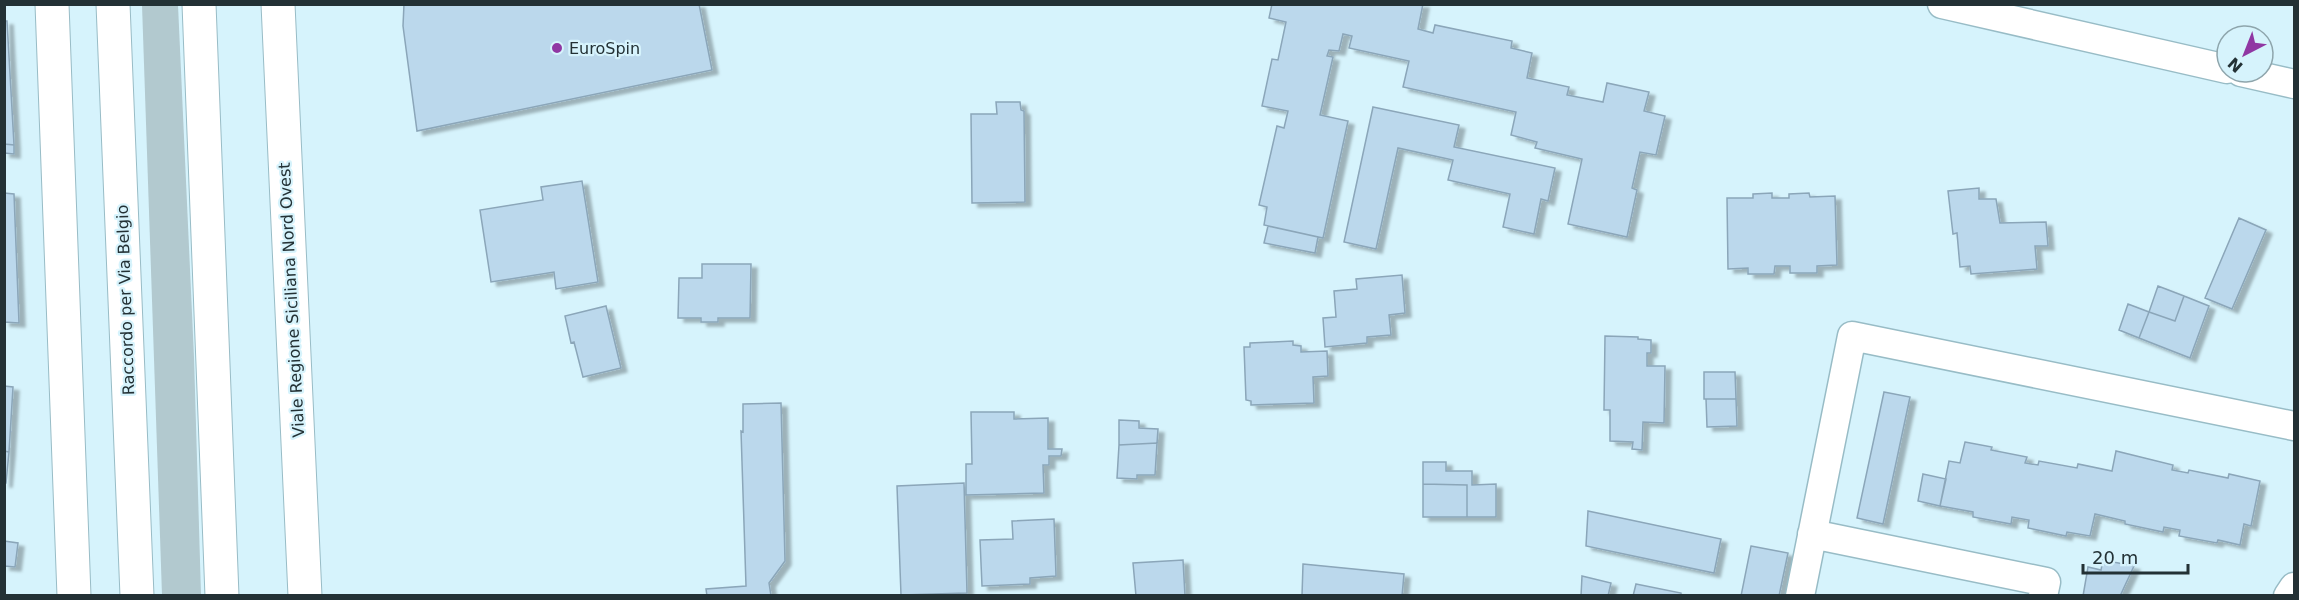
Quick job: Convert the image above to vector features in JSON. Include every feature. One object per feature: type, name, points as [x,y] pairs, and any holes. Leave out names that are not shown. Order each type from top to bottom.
[{"type":"main road","points":[[52,4],[74,596]]},
{"type":"main road","name":"Raccordo per Via Belgio","points":[[112,4],[137,596]]},
{"type":"main road","points":[[199,4],[222,596]]},
{"type":"main road","name":"Viale Regione Siciliana Nord Ovest","points":[[278,4],[305,596]]},
{"type":"street","points":[[1942,4],[2215,66]]},
{"type":"street","points":[[2275,80],[2295,84]]},
{"type":"street","points":[[1800,596],[1852,336],[2295,426]]},
{"type":"street","points":[[1812,534],[2046,582],[2043,596]]},
{"type":"street","points":[[2288,596],[2295,587]]},
{"type":"shaded area","points":[[142,5],[178,5],[194,357],[201,595],[162,595]]},
{"type":"building","name":"EuroSpin","points":[[404,4],[699,4],[712,70],[417,131],[403,26]]},
{"type":"building","points":[[1272,4],[1423,4],[1418,29],[1433,33],[1435,25],[1512,41],[1511,48],[1532,53],[1527,78],[1569,87],[1567,95],[1603,102],[1607,83],[1649,92],[1644,111],[1665,116],[1656,155],[1640,152],[1632,188],[1637,190],[1627,237],[1568,224],[1582,159],[1535,148],[1537,142],[1511,135],[1516,112],[1403,87],[1409,61],[1349,48],[1352,36],[1343,34],[1339,51],[1329,50],[1327,56],[1333,57],[1320,115],[1348,121],[1323,238],[1264,225],[1267,207],[1259,205],[1277,126],[1284,128],[1288,111],[1262,106],[1272,59],[1278,60],[1286,22],[1269,18]]},
{"type":"building","points":[[4,21],[7,21],[14,145],[4,144]]},
{"type":"building","points":[[996,102],[1020,102],[1021,110],[1024,111],[1025,202],[972,203],[971,114],[997,114]]},
{"type":"building","points":[[1373,107],[1459,125],[1454,147],[1555,168],[1548,201],[1541,199],[1534,234],[1503,227],[1510,194],[1448,180],[1453,160],[1398,148],[1376,249],[1344,242]]},
{"type":"building","points":[[4,144],[14,145],[14,154],[4,153]]},
{"type":"building","points":[[582,181],[598,282],[556,289],[554,272],[491,282],[480,210],[543,200],[541,187]]},
{"type":"building","points":[[1979,188],[1979,199],[1996,199],[2000,223],[2046,222],[2048,246],[2035,246],[2037,269],[1971,274],[1970,266],[1960,267],[1957,233],[1953,234],[1948,191]]},
{"type":"building","points":[[4,193],[14,194],[19,323],[4,322]]},
{"type":"building","points":[[1772,193],[1772,198],[1789,198],[1789,194],[1809,193],[1810,197],[1835,196],[1837,265],[1817,266],[1817,273],[1790,273],[1790,266],[1775,266],[1774,274],[1748,274],[1748,268],[1728,269],[1727,198],[1753,198],[1753,194]]},
{"type":"building","points":[[2239,218],[2266,230],[2232,309],[2205,298]]},
{"type":"building","points":[[1268,226],[1318,237],[1315,253],[1264,243]]},
{"type":"building","points":[[702,264],[751,264],[750,318],[718,318],[718,322],[701,322],[701,318],[678,318],[679,278],[702,278]]},
{"type":"building","points":[[1402,275],[1405,313],[1389,315],[1391,335],[1367,337],[1367,343],[1325,347],[1323,318],[1336,317],[1334,291],[1357,289],[1356,279]]},
{"type":"building","points":[[2158,286],[2184,296],[2175,321],[2149,312]]},
{"type":"building","points":[[2184,296],[2209,306],[2190,358],[2139,338],[2149,312],[2175,321]]},
{"type":"building","points":[[2128,304],[2149,312],[2139,338],[2119,330]]},
{"type":"building","points":[[606,306],[621,368],[583,377],[574,342],[571,343],[565,316]]},
{"type":"building","points":[[1605,336],[1638,337],[1638,339],[1651,340],[1651,353],[1647,353],[1647,366],[1665,366],[1664,423],[1643,422],[1642,450],[1632,449],[1633,442],[1610,441],[1610,410],[1604,410]]},
{"type":"building","points":[[1293,341],[1293,345],[1301,346],[1301,352],[1327,351],[1328,376],[1313,377],[1314,403],[1251,405],[1251,401],[1246,400],[1244,347],[1250,347],[1250,343]]},
{"type":"building","points":[[1704,372],[1735,372],[1736,399],[1704,399]]},
{"type":"building","points":[[4,386],[13,387],[9,452],[4,451]]},
{"type":"building","points":[[1884,392],[1910,397],[1883,524],[1857,518]]},
{"type":"building","points":[[1706,399],[1736,399],[1737,426],[1707,427]]},
{"type":"building","points":[[781,403],[785,561],[769,583],[771,596],[707,596],[706,589],[746,586],[741,431],[743,432],[743,404]]},
{"type":"building","points":[[971,412],[1014,412],[1014,419],[1048,418],[1048,449],[1062,449],[1061,456],[1049,456],[1049,465],[1043,465],[1044,493],[966,495],[966,464],[972,464]]},
{"type":"building","points":[[1119,420],[1139,421],[1139,428],[1158,429],[1157,443],[1119,445]]},
{"type":"building","points":[[1965,442],[2027,457],[2025,463],[2038,465],[2039,461],[2077,468],[2078,464],[2112,471],[2116,451],[2173,465],[2172,470],[2188,473],[2189,470],[2228,478],[2229,474],[2260,481],[2251,526],[2244,524],[2240,545],[2179,536],[2180,530],[2164,527],[2163,532],[2125,524],[2125,521],[2095,514],[2090,536],[2067,532],[2066,536],[2028,528],[2029,520],[2012,517],[2011,524],[1973,517],[1973,512],[1940,506],[1949,461],[1960,463]]},
{"type":"building","points":[[1157,443],[1155,475],[1137,475],[1137,479],[1117,478],[1119,445]]},
{"type":"building","points":[[4,451],[9,452],[6,483],[4,483]]},
{"type":"building","points":[[1423,462],[1446,462],[1446,471],[1472,471],[1472,485],[1496,484],[1496,517],[1467,517],[1467,485],[1423,484]]},
{"type":"building","points":[[1923,474],[1946,479],[1940,506],[1918,501]]},
{"type":"building","points":[[964,483],[967,593],[901,595],[897,486]]},
{"type":"building","points":[[1423,484],[1467,485],[1467,517],[1423,517]]},
{"type":"building","points":[[1588,511],[1721,539],[1714,573],[1586,546]]},
{"type":"building","points":[[1054,519],[1056,576],[1030,578],[1030,584],[982,586],[980,540],[1013,539],[1012,521]]},
{"type":"building","points":[[4,541],[18,543],[15,567],[4,566]]},
{"type":"building","points":[[1751,546],[1788,553],[1779,596],[1741,596]]},
{"type":"building","points":[[1183,560],[1185,596],[1136,596],[1133,563]]},
{"type":"building","points":[[2103,560],[2134,566],[2120,596],[2083,596],[2088,567],[2101,570]]},
{"type":"building","points":[[1303,564],[1404,574],[1402,596],[1302,596]]},
{"type":"building","points":[[1582,576],[1611,583],[1608,596],[1581,596]]},
{"type":"building","points":[[1636,584],[1681,593],[1681,596],[1633,596]]},
{"type":"place","name":"EuroSpin","points":[[557,48]]}]
